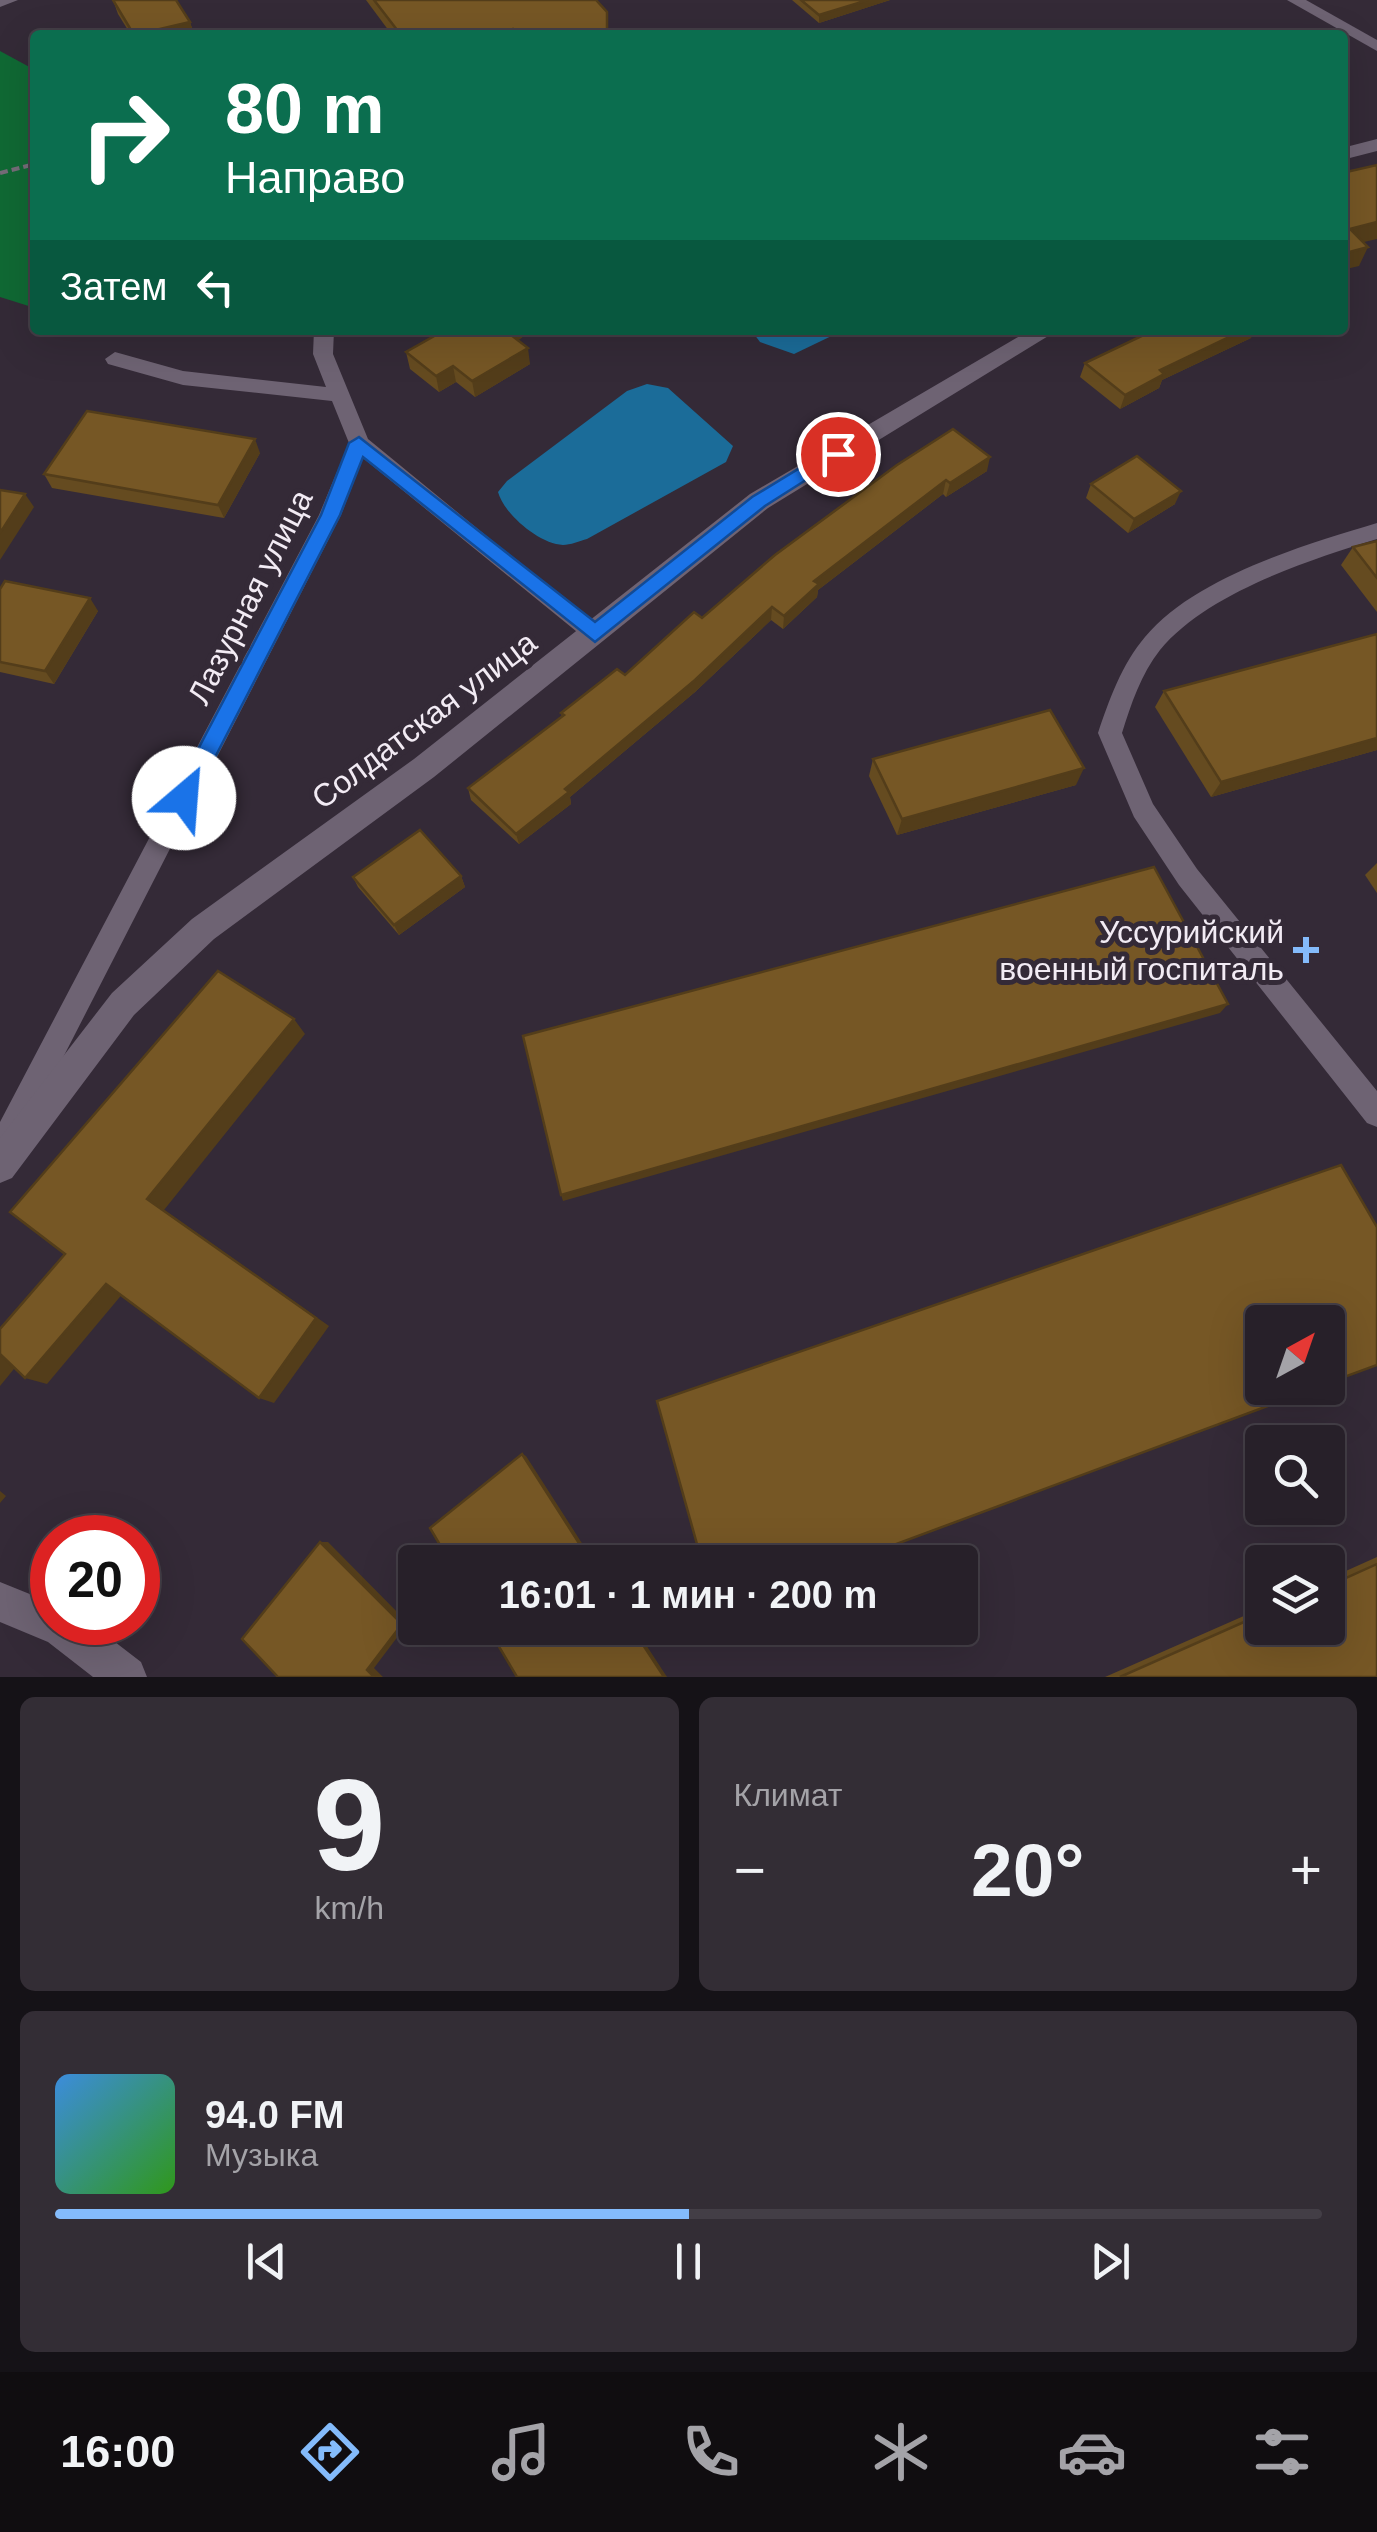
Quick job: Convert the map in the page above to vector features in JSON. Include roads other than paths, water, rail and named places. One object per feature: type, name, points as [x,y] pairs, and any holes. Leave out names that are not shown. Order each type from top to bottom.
[{"type":"street","points":[[1348,152],[1377,145]]},
{"type":"street","name":"Солдатская улица","points":[[0,1166],[123,1004],[204,930],[424,768],[758,502],[1040,335]]},
{"type":"street","points":[[0,1602],[62,1627],[126,1677]]},
{"type":"lane","points":[[0,2],[10,0]]},
{"type":"lane","points":[[1296,0],[1377,46]]},
{"type":"lane","points":[[324,335],[323,354],[359,443],[595,634]]},
{"type":"lane","points":[[115,359],[183,378],[342,395]]},
{"type":"lane","name":"Лазурная улица","points":[[0,1151],[330,515],[359,443]]},
{"type":"lane","points":[[1377,531],[1315,549],[1227,592],[1162,633],[1124,691],[1110,733],[1144,810],[1188,876],[1377,1113]]},
{"type":"water","points":[[755,335],[834,335],[794,354],[760,342]]},
{"type":"water","points":[[647,384],[668,388],[733,446],[726,462],[587,539],[566,545],[554,543],[524,526],[507,509],[498,492],[507,481],[627,391]]},
{"type":"place","name":"Уссурийский военный госпиталь","points":[[1306,950]]}]
